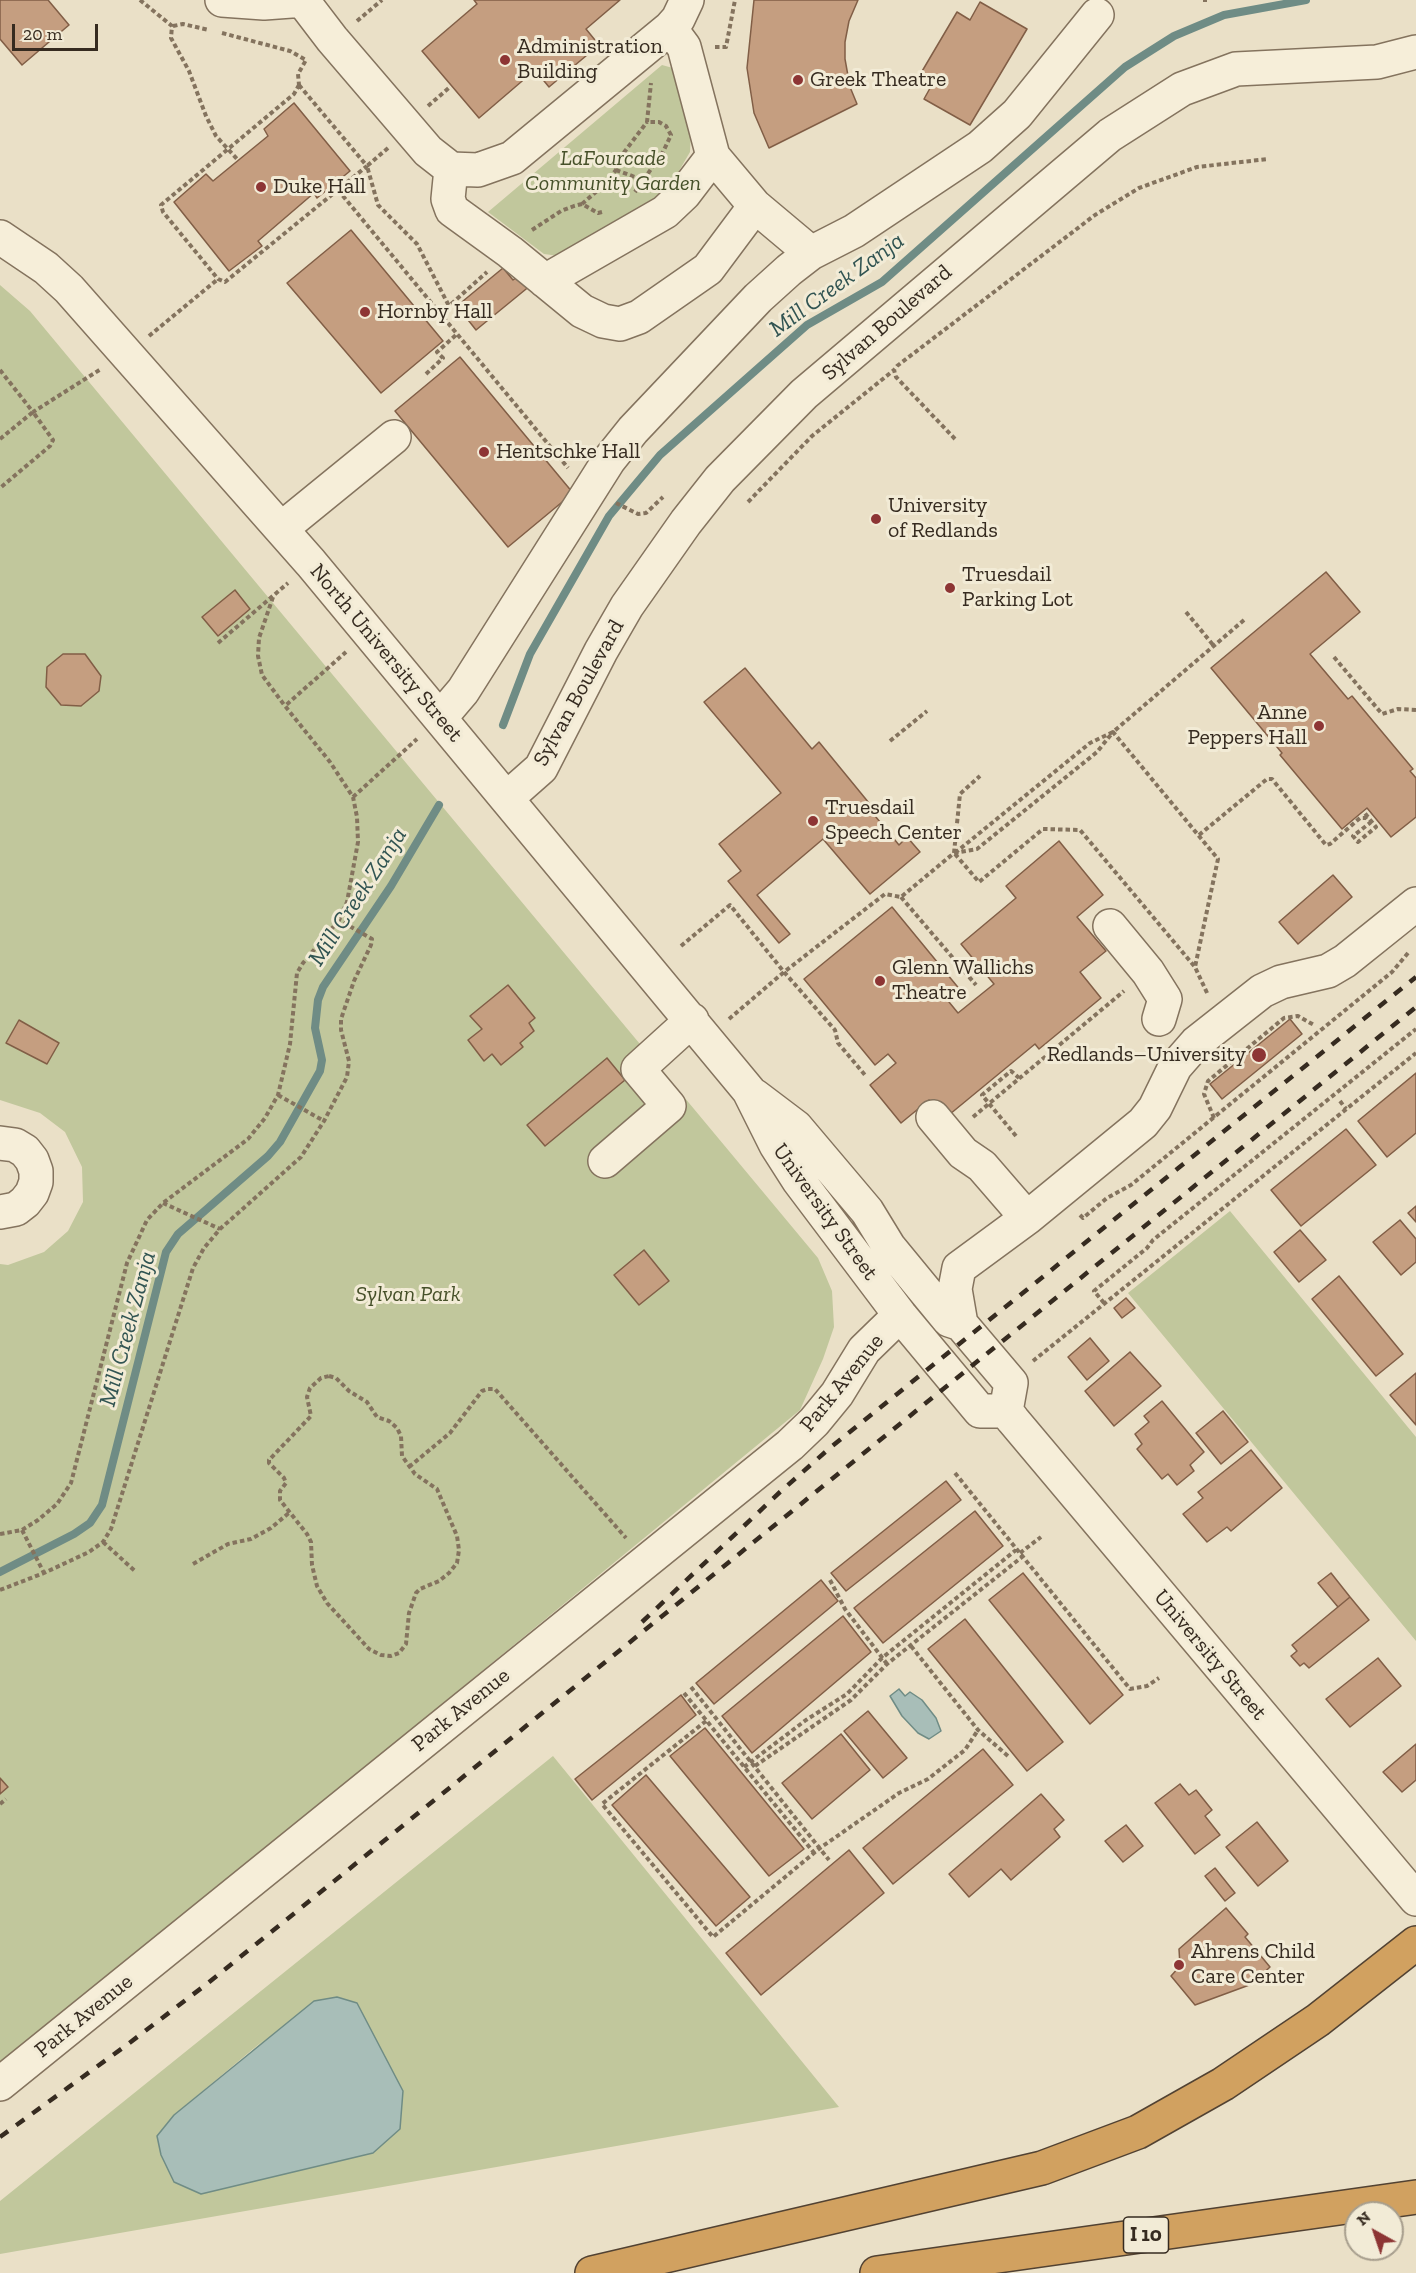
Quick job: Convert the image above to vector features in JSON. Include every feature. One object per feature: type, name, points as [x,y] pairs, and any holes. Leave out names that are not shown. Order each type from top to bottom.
[{"type":"highway","points":[[592,2273],[1042,2168],[1138,2132],[1223,2084],[1318,2020],[1416,1943]]},
{"type":"highway","name":"I 10","points":[[877,2273],[1416,2197]]},
{"type":"street","points":[[222,0],[264,3],[304,0],[332,39],[428,151],[451,169],[478,170],[512,158],[677,38]]},
{"type":"street","points":[[687,0],[678,19],[677,38],[713,156],[755,206],[812,253]]},
{"type":"street","points":[[440,718],[463,691],[609,460],[633,430],[758,298],[789,270],[812,253],[854,231],[980,147],[1017,114],[1097,15]]},
{"type":"street","name":"Sylvan Boulevard","points":[[507,798],[541,768],[601,651],[627,606],[686,522],[720,479],[804,394],[1110,135],[1182,89],[1236,69],[1414,61]]},
{"type":"street","points":[[545,281],[665,212],[684,194],[713,156]]},
{"type":"street","points":[[451,169],[448,199],[452,210],[510,252],[582,310],[603,321],[620,324],[639,317],[708,269],[755,206]]},
{"type":"street","name":"North University Street","points":[[0,237],[46,268],[69,289],[127,353],[311,564],[749,1092]]},
{"type":"street","points":[[281,530],[394,437]]},
{"type":"street","points":[[962,1324],[955,1289],[959,1268],[1027,1218],[1148,1119],[1183,1056],[1256,994],[1274,984],[1328,971],[1339,965],[1416,904]]},
{"type":"street","points":[[1110,926],[1148,972],[1165,999],[1160,1019]]},
{"type":"street","points":[[605,1161],[669,1106],[638,1069],[699,1029]]},
{"type":"street","name":"University Street","points":[[749,1092],[776,1145],[799,1181],[900,1315],[980,1411],[1006,1411],[1416,1899]]},
{"type":"street","name":"University Street","points":[[749,1092],[796,1127],[867,1211],[889,1247],[949,1320],[962,1324],[1011,1383],[1006,1411]]},
{"type":"street","points":[[941,1127],[963,1153],[982,1166],[1027,1218]]},
{"type":"street","points":[[0,1143],[15,1145],[25,1151],[36,1171],[36,1182],[26,1203],[16,1209],[0,1212]]},
{"type":"street","name":"Park Avenue","points":[[0,2085],[790,1445],[814,1422],[837,1394],[864,1350],[900,1315]]},
{"type":"path","points":[[140,0],[172,26],[183,24],[194,26],[290,51],[306,60],[298,74],[299,85],[294,94],[161,205],[163,212],[218,279],[225,282],[377,156]]},
{"type":"path","points":[[677,38],[726,47],[735,0]]},
{"type":"path","points":[[172,26],[171,38],[189,71],[206,116],[216,136],[238,160]]},
{"type":"path","points":[[440,314],[510,252],[519,239],[561,211],[582,204],[605,184],[616,170],[619,159],[647,122],[651,77]]},
{"type":"path","points":[[299,85],[367,166],[378,206],[417,244],[449,306]]},
{"type":"path","points":[[423,110],[450,87]]},
{"type":"path","points":[[633,195],[663,152],[671,135],[666,126],[659,122],[647,122]]},
{"type":"path","points":[[748,502],[812,436],[897,366],[1095,215],[1139,188],[1197,167],[1268,159]]},
{"type":"path","points":[[616,170],[643,180]]},
{"type":"path","points":[[338,190],[574,476]]},
{"type":"path","points":[[582,204],[598,213],[611,211]]},
{"type":"path","points":[[158,331],[218,279]]},
{"type":"path","points":[[426,374],[443,358],[437,352],[458,334]]},
{"type":"path","points":[[0,439],[33,412],[127,353]]},
{"type":"path","points":[[0,370],[53,440],[51,446],[0,488]]},
{"type":"path","points":[[894,370],[896,377],[955,439]]},
{"type":"path","points":[[611,501],[638,514],[646,513],[658,503]]},
{"type":"path","points":[[218,643],[311,564]]},
{"type":"path","points":[[0,1534],[22,1530],[39,1520],[57,1504],[71,1483],[127,1263],[147,1220],[163,1203],[248,1139],[265,1118],[278,1095],[290,1044],[297,973],[339,920],[347,902],[358,842],[353,797],[330,762],[262,675],[258,656],[260,638],[274,595]]},
{"type":"path","points":[[1186,612],[1214,646]]},
{"type":"path","points":[[954,853],[977,849],[1097,752],[1113,732],[1244,620]]},
{"type":"path","points":[[1334,657],[1382,714],[1398,709],[1416,711]]},
{"type":"path","points":[[285,706],[333,665]]},
{"type":"path","points":[[890,741],[927,711]]},
{"type":"path","points":[[353,797],[440,718]]},
{"type":"path","points":[[1113,732],[1218,859],[1196,967]]},
{"type":"path","points":[[901,897],[1090,742],[1113,732]]},
{"type":"path","points":[[980,776],[960,794],[954,853],[979,882],[1043,829],[1080,830],[1196,967],[1211,1004]]},
{"type":"path","points":[[1198,835],[1267,779],[1272,779],[1326,845],[1360,818],[1366,818],[1370,823],[1353,837],[1358,842],[1376,827],[1363,811]]},
{"type":"path","points":[[699,1029],[784,972],[885,894],[901,897],[976,985]]},
{"type":"path","points":[[681,946],[730,905],[835,1030],[838,1043],[866,1075]]},
{"type":"path","points":[[0,1590],[44,1573],[89,1552],[103,1542],[111,1529],[193,1268],[204,1248],[220,1229],[294,1165],[324,1121],[347,1077],[349,1061],[341,1030],[341,1019],[354,981],[372,945],[372,939],[339,920]]},
{"type":"path","points":[[1107,1198],[1131,1185],[1214,1118],[1392,972],[1411,949]]},
{"type":"path","points":[[941,1127],[988,1104],[1148,972]]},
{"type":"path","points":[[1214,1118],[1204,1094],[1208,1081],[1284,1018],[1298,1016],[1314,1025]]},
{"type":"path","points":[[1104,1303],[1094,1291],[1147,1248],[1153,1240],[1416,1029]]},
{"type":"path","points":[[1033,1361],[1416,1053]]},
{"type":"path","points":[[1016,1136],[982,1095],[1011,1071],[1019,1078]]},
{"type":"path","points":[[278,1095],[324,1121]]},
{"type":"path","points":[[1340,1101],[1346,1109]]},
{"type":"path","points":[[163,1203],[220,1229]]},
{"type":"path","points":[[329,1376],[336,1378],[349,1391],[367,1402],[377,1417],[389,1421],[397,1428],[401,1436],[402,1456],[410,1467],[415,1474],[437,1489],[458,1536],[457,1563],[439,1581],[416,1593],[409,1613],[406,1644],[399,1653],[391,1656],[381,1655],[369,1649],[327,1603],[317,1586],[312,1565],[311,1542],[280,1500],[280,1491],[286,1484],[284,1478],[268,1460],[311,1416],[307,1397],[310,1388],[321,1378],[329,1376]]},
{"type":"path","points":[[410,1467],[450,1433],[482,1391],[495,1389],[616,1527]]},
{"type":"path","points":[[955,1473],[1130,1689],[1147,1686],[1159,1678]]},
{"type":"path","points":[[194,1564],[228,1544],[251,1539],[271,1528],[290,1512]]},
{"type":"path","points":[[22,1530],[44,1573]]},
{"type":"path","points":[[744,1767],[806,1720],[847,1694],[882,1658],[1041,1537]]},
{"type":"path","points":[[103,1542],[135,1571]]},
{"type":"path","points":[[755,1766],[851,1700],[887,1664],[1019,1553]]},
{"type":"path","points":[[830,1580],[845,1609],[887,1664]]},
{"type":"path","points":[[911,1646],[978,1730],[1008,1756]]},
{"type":"path","points":[[691,1687],[829,1860]]},
{"type":"path","points":[[684,1693],[815,1854]]},
{"type":"path","points":[[706,1720],[602,1804],[713,1936],[820,1848],[899,1794],[928,1779],[965,1750],[978,1730]]},
{"type":"path","points":[[0,1804],[6,1799]]},
{"type":"green space","name":"LaFourcade Community Garden","points":[[662,65],[680,70],[691,131],[690,152],[669,188],[645,212],[559,256],[544,254],[488,212]]},
{"type":"green space","name":"Sylvan Park","points":[[0,285],[30,311],[818,1258],[832,1291],[834,1327],[823,1359],[800,1410],[0,2067],[0,1264],[8,1265],[44,1252],[68,1231],[83,1202],[82,1167],[65,1132],[40,1113],[0,1100]]},
{"type":"green space","points":[[1230,1211],[1416,1437],[1416,1641],[1128,1293]]},
{"type":"green space","points":[[553,1756],[839,2107],[0,2254],[0,2201]],"holes":[[[265,2039],[157,2136],[174,2115]]]},
{"type":"water","points":[[899,1689],[905,1696],[910,1692],[922,1700],[936,1718],[941,1731],[929,1739],[918,1733],[902,1716],[890,1696]]},
{"type":"water","points":[[337,1997],[357,2003],[403,2091],[400,2129],[373,2153],[201,2194],[174,2182],[161,2155],[157,2136],[174,2115],[314,2001]]},
{"type":"building","points":[[0,0],[48,0],[69,25],[22,65],[0,39]]},
{"type":"building","name":"Administration Building","points":[[474,0],[620,0],[586,29],[599,45],[549,87],[535,70],[479,118],[422,51],[477,4]]},
{"type":"building","name":"Greek Theatre","points":[[754,0],[858,0],[849,21],[845,42],[845,59],[850,87],[857,104],[769,148],[754,113],[747,68]]},
{"type":"building","name":"Greek Theatre","points":[[980,2],[1027,29],[970,125],[924,99],[934,81],[921,73],[957,12],[970,20]]},
{"type":"building","name":"Duke Hall","points":[[294,103],[350,171],[317,198],[314,193],[258,241],[262,246],[229,271],[174,202],[206,174],[213,181],[268,136],[264,129]]},
{"type":"building","name":"Hornby Hall","points":[[351,230],[443,341],[381,393],[287,283]]},
{"type":"building","points":[[503,268],[513,280],[521,274],[531,285],[476,330],[457,306]]},
{"type":"building","name":"Hentschke Hall","points":[[460,357],[573,493],[508,547],[395,411]]},
{"type":"building","name":"Anne Peppers Hall","points":[[1326,572],[1360,612],[1310,654],[1348,699],[1352,696],[1413,769],[1410,771],[1416,778],[1416,817],[1391,837],[1367,808],[1342,829],[1211,668]]},
{"type":"building","points":[[235,590],[250,609],[218,636],[202,617]]},
{"type":"building","points":[[63,654],[85,654],[101,676],[99,691],[81,706],[61,705],[46,687],[47,667]]},
{"type":"building","name":"Truesdail Speech Center","points":[[745,668],[812,749],[819,742],[869,803],[866,805],[899,845],[907,837],[920,852],[870,894],[823,839],[757,895],[790,934],[779,943],[728,881],[741,871],[719,844],[781,793],[704,702]]},
{"type":"building","name":"Glenn Wallichs Theatre","points":[[1059,841],[1103,895],[1077,917],[1106,951],[1080,972],[1101,998],[1039,1049],[1035,1044],[944,1119],[929,1100],[901,1123],[870,1085],[896,1063],[888,1054],[875,1065],[804,979],[892,907],[961,991],[949,1002],[958,1013],[994,984],[961,944],[1016,898],[1006,886]]},
{"type":"building","points":[[1333,875],[1352,897],[1298,944],[1279,922]]},
{"type":"building","points":[[508,985],[535,1018],[529,1023],[534,1031],[520,1043],[523,1047],[501,1065],[492,1054],[484,1061],[468,1040],[482,1029],[470,1016]]},
{"type":"building","points":[[1290,1019],[1302,1034],[1222,1099],[1210,1084]]},
{"type":"building","points":[[19,1020],[59,1043],[47,1064],[6,1043]]},
{"type":"building","points":[[607,1058],[625,1080],[545,1146],[527,1125]]},
{"type":"building","points":[[1416,1073],[1416,1133],[1387,1157],[1358,1121]]},
{"type":"building","points":[[1346,1129],[1376,1165],[1301,1226],[1271,1190]]},
{"type":"building","points":[[1416,1206],[1416,1222],[1408,1213]]},
{"type":"building","points":[[1400,1220],[1416,1239],[1416,1262],[1401,1275],[1373,1242]]},
{"type":"building","points":[[1300,1230],[1326,1260],[1299,1282],[1274,1252]]},
{"type":"building","points":[[644,1250],[669,1281],[639,1305],[614,1275]]},
{"type":"building","points":[[1339,1276],[1403,1354],[1376,1376],[1312,1299]]},
{"type":"building","points":[[1126,1298],[1135,1308],[1122,1318],[1114,1308]]},
{"type":"building","points":[[1090,1338],[1109,1361],[1087,1380],[1068,1357]]},
{"type":"building","points":[[1130,1352],[1161,1386],[1114,1426],[1085,1391]]},
{"type":"building","points":[[1416,1373],[1416,1425],[1390,1395]]},
{"type":"building","points":[[1162,1401],[1204,1452],[1190,1465],[1194,1471],[1177,1485],[1168,1474],[1162,1479],[1137,1449],[1142,1444],[1135,1434],[1149,1422],[1144,1416]]},
{"type":"building","points":[[1223,1411],[1248,1442],[1221,1464],[1196,1433]]},
{"type":"building","points":[[1251,1450],[1282,1488],[1231,1531],[1227,1527],[1207,1542],[1183,1514],[1203,1498],[1198,1492]]},
{"type":"building","points":[[946,1481],[961,1500],[846,1591],[831,1573]]},
{"type":"building","points":[[975,1511],[1003,1546],[883,1643],[854,1608]]},
{"type":"building","points":[[1023,1573],[1123,1695],[1090,1724],[989,1600]]},
{"type":"building","points":[[1331,1573],[1350,1597],[1338,1607],[1318,1583]]},
{"type":"building","points":[[821,1580],[838,1601],[714,1704],[696,1683]]},
{"type":"building","points":[[1350,1597],[1369,1620],[1309,1668],[1304,1663],[1300,1666],[1291,1656],[1297,1651],[1292,1645]]},
{"type":"building","points":[[843,1616],[871,1652],[752,1753],[722,1716]]},
{"type":"building","points":[[965,1619],[1063,1742],[1027,1771],[928,1649]]},
{"type":"building","points":[[1378,1658],[1401,1686],[1350,1727],[1326,1699]]},
{"type":"building","points":[[681,1695],[696,1715],[592,1800],[575,1779]]},
{"type":"building","points":[[868,1711],[907,1758],[883,1778],[844,1731]]},
{"type":"building","points":[[705,1728],[804,1849],[769,1876],[670,1756]]},
{"type":"building","points":[[841,1734],[870,1770],[812,1819],[782,1783]]},
{"type":"building","points":[[1416,1744],[1416,1780],[1402,1792],[1383,1772]]},
{"type":"building","points":[[983,1749],[1013,1785],[893,1884],[863,1848]]},
{"type":"building","points":[[646,1775],[750,1897],[716,1926],[612,1805]]},
{"type":"building","points":[[0,1778],[8,1787],[0,1794]]},
{"type":"building","points":[[1180,1784],[1189,1795],[1196,1790],[1212,1810],[1205,1816],[1220,1835],[1195,1854],[1155,1803]]},
{"type":"building","points":[[1041,1794],[1064,1820],[1054,1829],[1060,1837],[1011,1880],[1001,1869],[969,1897],[949,1874]]},
{"type":"building","points":[[1257,1822],[1288,1861],[1258,1886],[1226,1847]]},
{"type":"building","points":[[1126,1825],[1143,1846],[1123,1862],[1105,1841]]},
{"type":"building","points":[[849,1850],[884,1893],[761,1995],[726,1953]]},
{"type":"building","points":[[1215,1868],[1235,1893],[1225,1901],[1205,1876]]},
{"type":"building","points":[[1226,1908],[1248,1934],[1245,1937],[1270,1967],[1252,1984],[1195,2005],[1171,1976],[1180,1966],[1179,1949]]},
{"type":"waterway","name":"Mill Creek Zanja","points":[[503,725],[530,654],[609,516],[660,455],[807,325],[882,282],[1125,67],[1174,36],[1224,15],[1306,0]]},
{"type":"waterway","name":"Mill Creek Zanja","points":[[0,1572],[74,1534],[90,1523],[102,1505],[166,1252],[178,1234],[268,1156],[280,1142],[320,1071],[322,1060],[315,1028],[318,1000],[323,987],[391,886],[439,805]]},
{"type":"railway","points":[[642,1622],[831,1447],[1416,977]]},
{"type":"railway","points":[[0,2137],[208,1983],[1416,1007]]},
{"type":"place","name":"Administration Building","points":[[505,60]]},
{"type":"place","name":"Greek Theatre","points":[[798,80]]},
{"type":"place","name":"Duke Hall","points":[[261,187]]},
{"type":"place","name":"Hornby Hall","points":[[365,312]]},
{"type":"place","name":"Hentschke Hall","points":[[484,452]]},
{"type":"place","name":"University of Redlands","points":[[876,519]]},
{"type":"place","name":"Truesdail Parking Lot","points":[[950,588]]},
{"type":"place","name":"Anne Peppers Hall","points":[[1319,726]]},
{"type":"place","name":"Truesdail Speech Center","points":[[813,821]]},
{"type":"place","name":"Glenn Wallichs Theatre","points":[[880,981]]},
{"type":"place","name":"Redlands–University","points":[[1259,1055]]},
{"type":"place","name":"Ahrens Child Care Center","points":[[1179,1965]]}]
